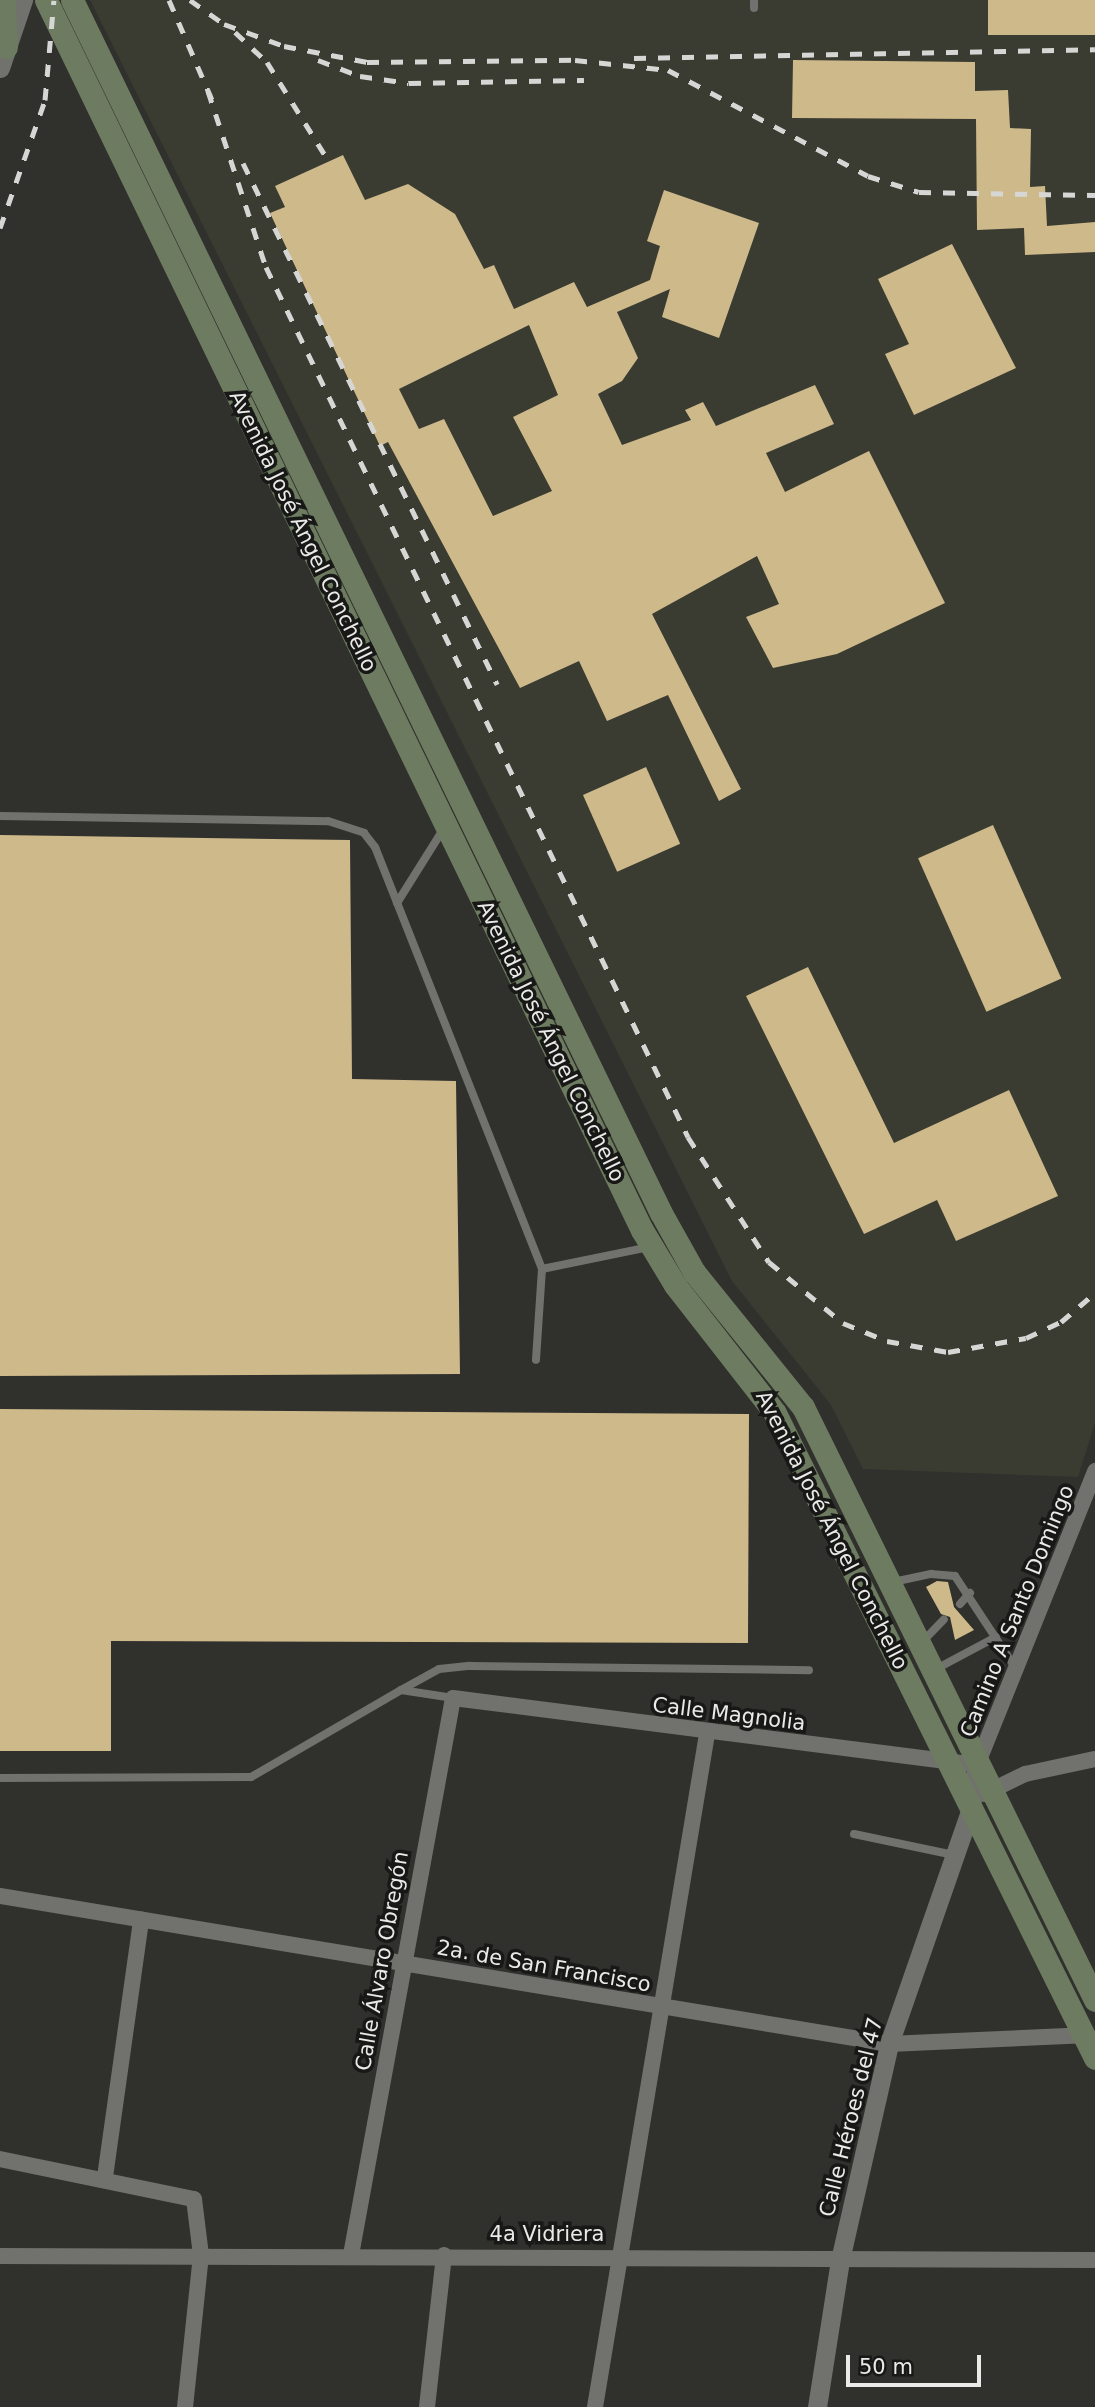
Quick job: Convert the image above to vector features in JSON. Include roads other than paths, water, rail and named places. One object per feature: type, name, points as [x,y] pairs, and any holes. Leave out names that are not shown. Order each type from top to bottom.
[{"type":"main road","points":[[2,54],[4,0]]},
{"type":"main road","name":"Avenida José Ángel Conchello","points":[[47,0],[651,1246],[704,1324],[760,1386],[950,1761],[980,1798],[1095,2000]]},
{"type":"main road","name":"Avenida José Ángel Conchello","points":[[72,0],[671,1234],[694,1272],[792,1388],[893,1582],[977,1765],[980,1798],[1095,2058]]},
{"type":"street","points":[[2,54],[23,0]]},
{"type":"street","name":"Camino A Santo Domingo","points":[[977,1765],[1019,1674],[1092,1489],[1095,1471]]},
{"type":"street","name":"Calle Magnolia","points":[[453,1698],[707,1734],[977,1765]]},
{"type":"street","name":"Calle Álvaro Obregón","points":[[351,2255],[453,1698]]},
{"type":"street","points":[[595,2407],[707,1734]]},
{"type":"street","points":[[980,1798],[1040,1770],[1095,1759]]},
{"type":"street","name":"Calle Héroes del 47","points":[[817,2407],[840,2260],[889,2044],[954,1856],[980,1798]]},
{"type":"street","name":"2a. de San Francisco","points":[[0,1896],[889,2044],[1084,2035]]},
{"type":"street","points":[[105,2177],[141,1920]]},
{"type":"street","points":[[0,2159],[105,2177],[191,2196],[200,2212],[201,2255],[185,2407]]},
{"type":"street","points":[[427,2407],[444,2255]]},
{"type":"street","name":"4a Vidriera","points":[[0,2256],[620,2255],[840,2260],[1095,2260]]},
{"type":"lane","points":[[0,816],[348,824],[375,847],[542,1269],[536,1360]]},
{"type":"lane","points":[[397,902],[447,823]]},
{"type":"lane","points":[[542,1269],[651,1246]]},
{"type":"lane","points":[[893,1582],[946,1573],[970,1593],[1019,1674]]},
{"type":"lane","points":[[960,1604],[970,1593]]},
{"type":"lane","points":[[921,1643],[944,1619]]},
{"type":"lane","points":[[933,1671],[996,1637]]},
{"type":"lane","points":[[0,1777],[251,1777],[439,1669],[470,1666],[809,1670]]},
{"type":"lane","points":[[401,1690],[453,1698]]},
{"type":"lane","points":[[854,1834],[954,1856]]},
{"type":"railway","points":[[0,228],[45,100],[54,0]]},
{"type":"railway","points":[[169,0],[212,100]]},
{"type":"railway","points":[[190,0],[224,24],[284,46],[367,62],[575,60],[668,70],[868,176],[919,192],[1095,195]]},
{"type":"railway","points":[[235,32],[267,62],[325,155]]},
{"type":"railway","points":[[634,58],[1095,49]]},
{"type":"railway","points":[[318,60],[360,76],[409,83],[584,80]]},
{"type":"railway","points":[[208,91],[266,267],[688,1137],[769,1262],[843,1323],[887,1341],[948,1352],[1026,1338],[1061,1322],[1095,1293]]},
{"type":"railway","points":[[243,163],[497,684]]}]
